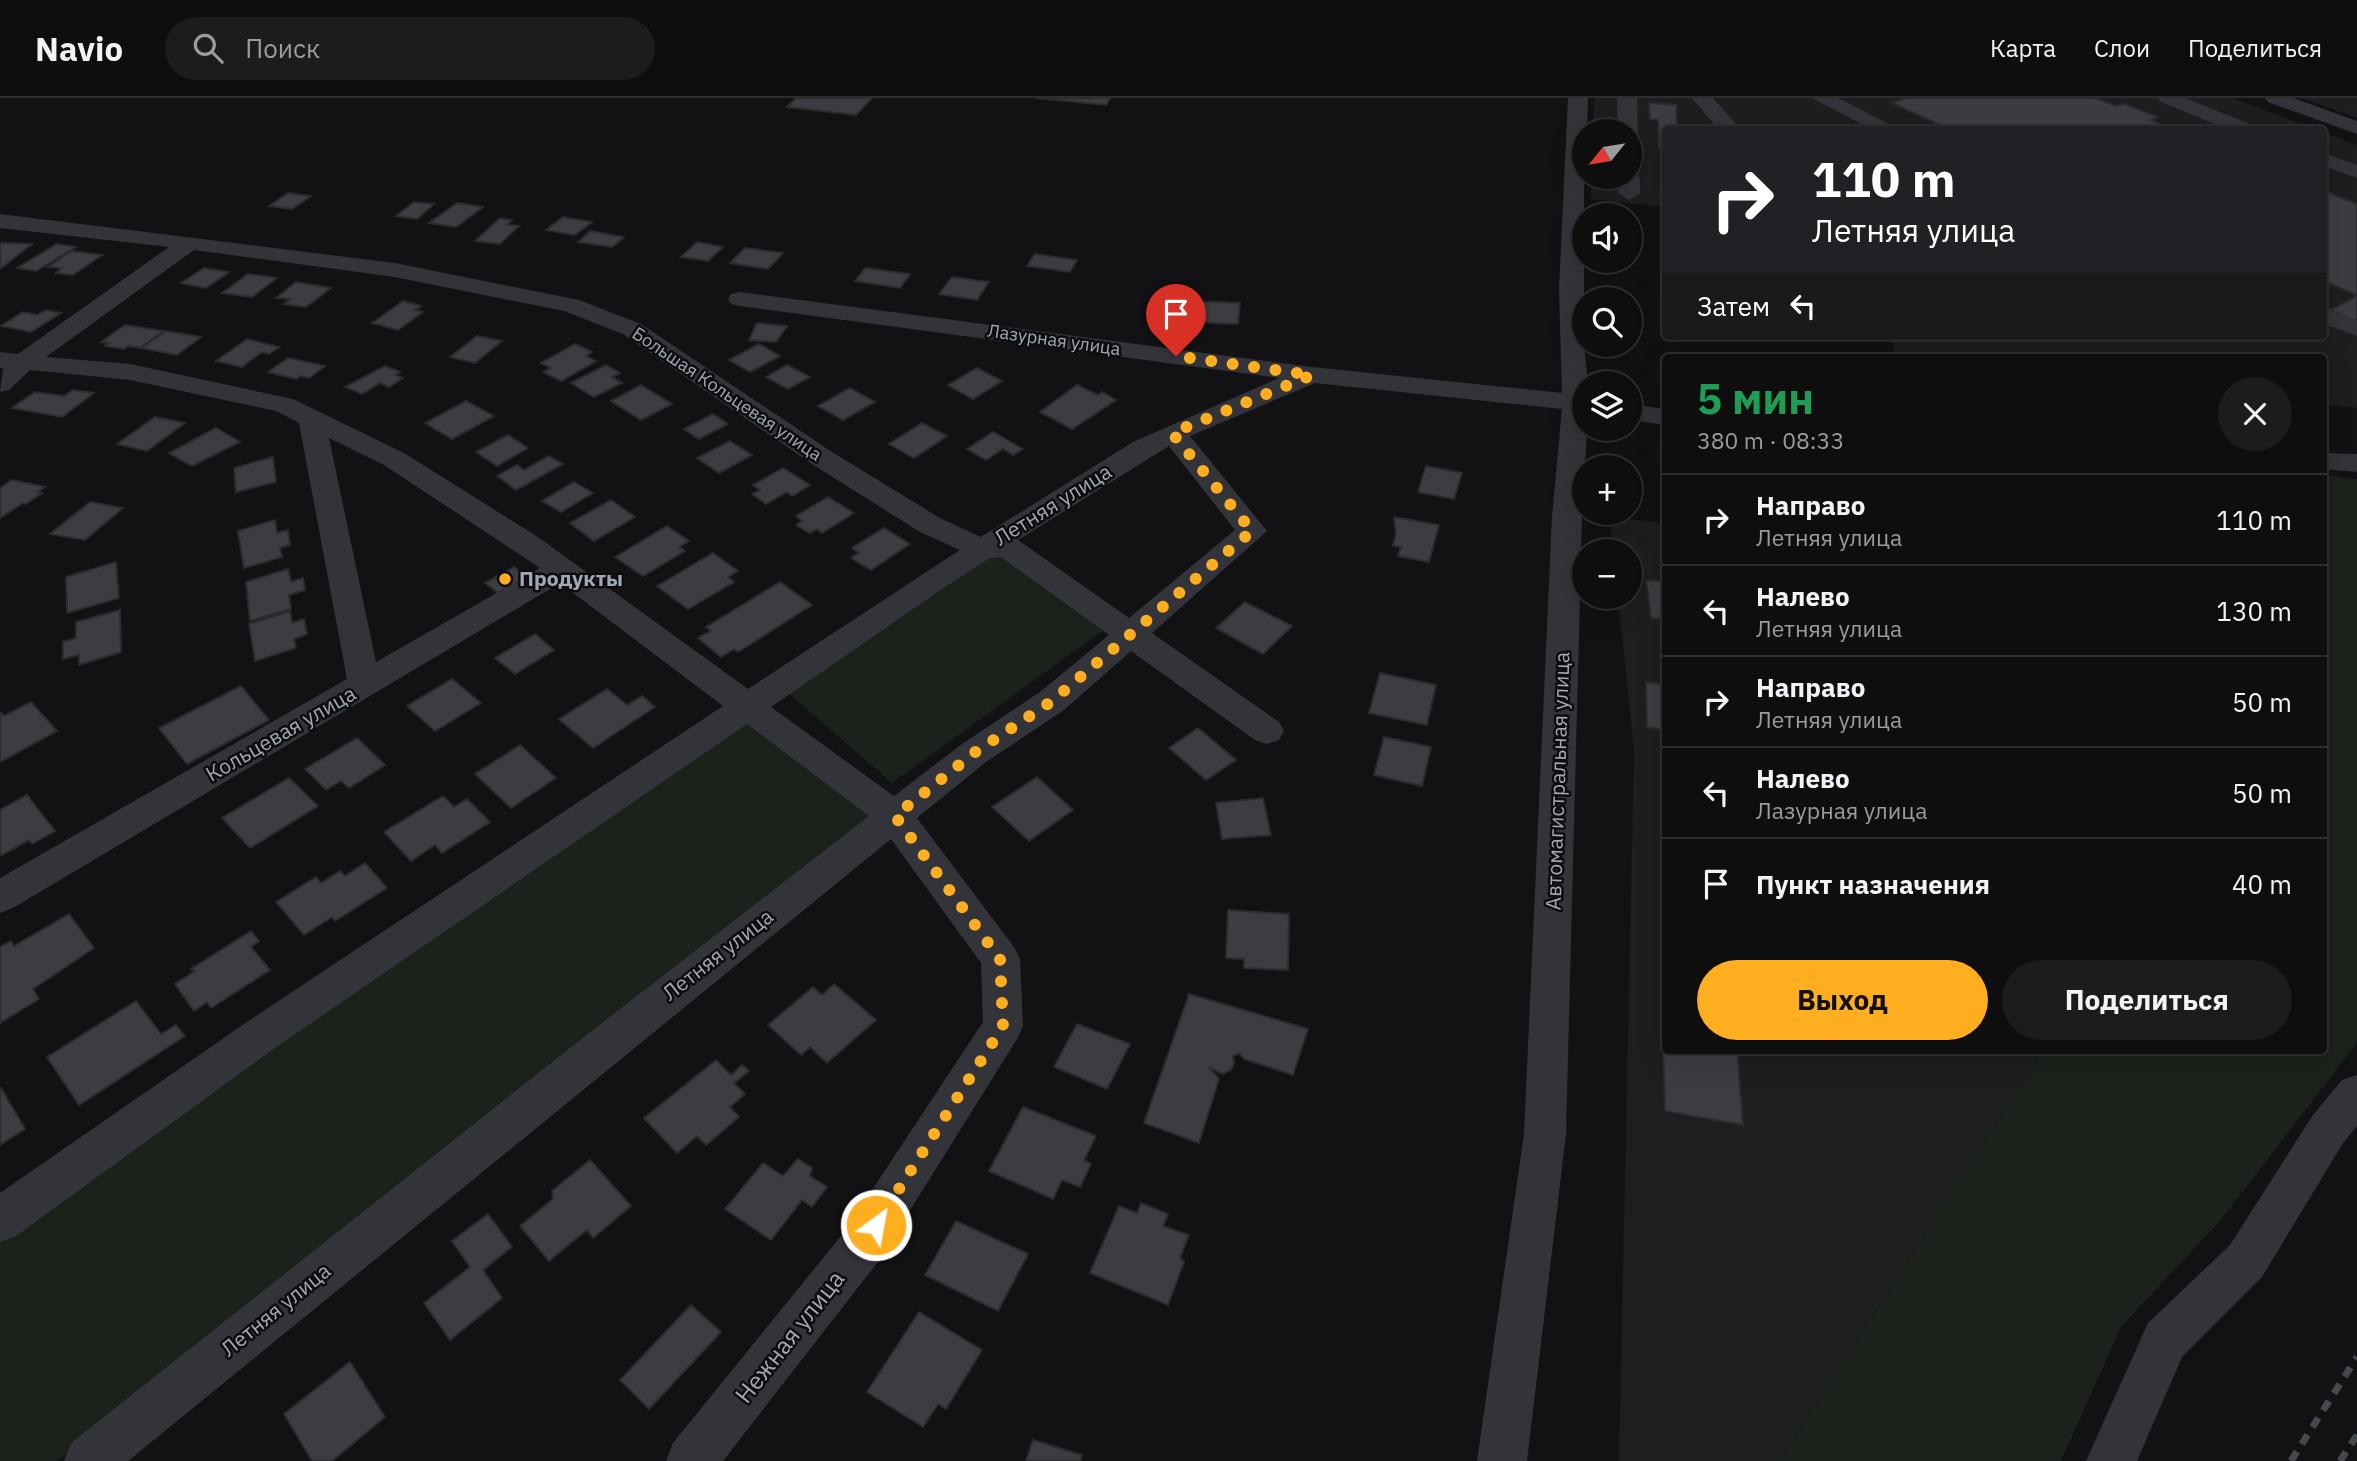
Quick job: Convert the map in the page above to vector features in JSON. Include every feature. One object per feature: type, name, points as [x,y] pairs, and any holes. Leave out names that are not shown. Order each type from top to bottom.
[{"type":"street","name":"Автомагистральная улица","points":[[1578,98],[1571,290],[1578,371]]},
{"type":"street","points":[[1627,98],[1628,119]]},
{"type":"street","points":[[1702,98],[1727,126]]},
{"type":"street","points":[[1822,98],[1882,126]]},
{"type":"street","points":[[2168,98],[2238,126]]},
{"type":"street","points":[[2275,98],[2357,128]]},
{"type":"street","points":[[2327,160],[2357,172]]},
{"type":"street","name":"Большая Кольцевая улица","points":[[0,220],[395,270],[582,310],[632,329],[833,465],[930,525],[983,549],[1007,547],[1267,731]]},
{"type":"street","points":[[0,384],[13,361],[38,350],[190,243]]},
{"type":"street","name":"Лазурная улица","points":[[740,299],[1312,375],[1572,401]]},
{"type":"street","points":[[2327,317],[2357,329]]},
{"type":"street","points":[[13,361],[130,372],[284,405],[394,459],[561,569],[895,816]]},
{"type":"street","name":"Летняя улица","points":[[0,1220],[258,1037],[983,549],[1143,448],[1172,433],[1312,375]]},
{"type":"street","points":[[1642,414],[1662,416]]},
{"type":"street","points":[[312,420],[365,686]]},
{"type":"street","name":"Летняя улица","points":[[89,1461],[592,1055],[974,753],[1052,701],[1252,531],[1172,433]]},
{"type":"street","name":"Автомагистральная улица","points":[[1502,1461],[1545,1134],[1567,516],[1576,441]]},
{"type":"street","points":[[2327,461],[2357,463]]},
{"type":"street","name":"Кольцевая улица","points":[[0,897],[561,569]]},
{"type":"street","name":"Нежная улица","points":[[691,1461],[861,1247],[1003,1026],[1000,959],[895,816]]},
{"type":"street","points":[[2111,1461],[2165,1340],[2246,1261],[2328,1129],[2357,1094]]},
{"type":"shaded area","points":[[1594,98],[2232,98],[2307,126],[1662,126],[1662,207],[1591,199],[1591,189],[1642,189],[1642,119],[1593,119]]},
{"type":"shaded area","points":[[2301,98],[2357,98],[2357,118]]},
{"type":"shaded area","points":[[2327,134],[2357,145],[2357,408],[2327,404],[2327,354],[1895,354],[1892,340],[2327,340]]},
{"type":"shaded area","points":[[2327,475],[2357,479],[2357,1043],[2220,1221],[2121,1327],[2061,1461],[1780,1461],[2040,1054],[2327,1054]]},
{"type":"shaded area","points":[[1642,520],[1662,523],[1662,1054],[2040,1054],[1780,1461],[1619,1461],[1634,752],[1619,609],[1642,609],[1642,539],[1612,539],[1611,525],[1642,525]]},
{"type":"shaded area","points":[[1008,540],[1116,621],[892,783],[786,691]]},
{"type":"shaded area","points":[[744,719],[872,815],[57,1461],[0,1461],[0,1239]]},
{"type":"building","points":[[796,98],[872,98],[856,115],[787,107]]},
{"type":"building","points":[[1036,98],[1110,98],[1106,105]]},
{"type":"building","points":[[1906,98],[2095,98],[2116,106],[2124,104],[2158,117],[2151,120],[2164,126],[1942,126],[1892,103]]},
{"type":"building","points":[[1649,103],[1676,105],[1677,126],[1662,126],[1662,148],[1659,148],[1658,120],[1650,119]]},
{"type":"building","points":[[2327,192],[2357,204],[2357,295],[2327,282]]},
{"type":"building","points":[[288,193],[311,196],[292,209],[269,206]]},
{"type":"building","points":[[414,202],[434,204],[417,219],[396,216]]},
{"type":"building","points":[[457,203],[483,207],[456,227],[429,223]]},
{"type":"building","points":[[563,217],[592,222],[575,235],[546,230]]},
{"type":"building","points":[[500,218],[512,220],[507,225],[519,226],[500,244],[475,241]]},
{"type":"building","points":[[590,231],[624,237],[612,247],[578,242]]},
{"type":"building","points":[[697,242],[723,247],[708,261],[681,257]]},
{"type":"building","points":[[0,243],[32,244],[0,269]]},
{"type":"building","points":[[57,244],[76,247],[36,271],[17,268]]},
{"type":"building","points":[[745,248],[783,253],[768,269],[730,263]]},
{"type":"building","points":[[71,251],[102,255],[73,275],[56,273],[62,268],[48,267]]},
{"type":"building","points":[[1035,254],[1077,260],[1070,272],[1027,266]]},
{"type":"building","points":[[204,268],[229,272],[206,288],[181,283]]},
{"type":"building","points":[[865,268],[910,274],[900,288],[855,281]]},
{"type":"building","points":[[248,274],[277,278],[252,297],[222,293]]},
{"type":"building","points":[[952,277],[989,282],[977,300],[939,294]]},
{"type":"building","points":[[296,282],[331,288],[306,307],[284,304],[290,299],[276,298]]},
{"type":"building","points":[[2357,296],[2357,319],[2354,321],[2331,310]]},
{"type":"building","points":[[403,301],[421,306],[415,310],[423,312],[398,330],[372,323]]},
{"type":"building","points":[[1189,301],[1240,303],[1238,324],[1186,322]]},
{"type":"building","points":[[46,310],[61,313],[31,332],[1,326],[23,312],[37,315]]},
{"type":"building","points":[[757,323],[787,326],[776,342],[749,340]]},
{"type":"building","points":[[125,325],[163,331],[140,348],[128,346],[124,349],[105,346],[109,343],[101,342]]},
{"type":"building","points":[[166,331],[201,337],[177,355],[141,348]]},
{"type":"building","points":[[477,336],[502,341],[475,363],[450,357]]},
{"type":"building","points":[[247,339],[279,347],[269,354],[262,352],[242,367],[216,361]]},
{"type":"building","points":[[575,344],[592,352],[586,356],[596,361],[561,381],[543,372],[551,368],[541,363]]},
{"type":"building","points":[[759,344],[780,356],[750,372],[729,360]]},
{"type":"building","points":[[288,358],[325,366],[309,378],[300,376],[296,379],[268,372]]},
{"type":"building","points":[[606,365],[620,373],[612,377],[622,383],[594,397],[571,383]]},
{"type":"building","points":[[787,365],[810,377],[788,389],[766,377]]},
{"type":"building","points":[[385,366],[400,372],[395,375],[403,378],[389,387],[380,383],[362,394],[345,387]]},
{"type":"building","points":[[977,368],[1002,381],[973,399],[948,385]]},
{"type":"building","points":[[641,385],[672,404],[641,420],[611,401]]},
{"type":"building","points":[[1077,385],[1098,395],[1102,392],[1116,400],[1072,429],[1040,412]]},
{"type":"building","points":[[850,388],[875,402],[843,420],[818,406]]},
{"type":"building","points":[[73,390],[94,393],[62,417],[12,408],[35,392],[64,396]]},
{"type":"building","points":[[466,401],[494,416],[452,439],[425,423]]},
{"type":"building","points":[[713,414],[728,424],[699,439],[684,429]]},
{"type":"building","points":[[155,417],[185,423],[147,451],[117,444]]},
{"type":"building","points":[[922,423],[947,436],[914,458],[889,444]]},
{"type":"building","points":[[216,428],[240,442],[192,466],[169,453]]},
{"type":"building","points":[[993,432],[1023,449],[1013,455],[1003,449],[986,460],[967,449]]},
{"type":"building","points":[[508,435],[528,448],[497,466],[476,452]]},
{"type":"building","points":[[730,441],[752,455],[719,473],[697,458]]},
{"type":"building","points":[[549,456],[563,464],[516,490],[497,476],[517,465],[524,470]]},
{"type":"building","points":[[273,457],[276,482],[236,492],[234,468]]},
{"type":"building","points":[[1426,466],[1462,473],[1454,499],[1418,492]]},
{"type":"building","points":[[783,468],[810,485],[792,496],[787,492],[766,504],[752,494],[760,490],[753,485]]},
{"type":"building","points":[[12,480],[45,487],[37,492],[42,493],[0,518],[0,488]]},
{"type":"building","points":[[574,482],[593,493],[561,512],[542,501]]},
{"type":"building","points":[[828,497],[854,513],[822,533],[817,529],[810,533],[796,525],[802,521],[796,516]]},
{"type":"building","points":[[611,500],[635,517],[594,541],[570,523]]},
{"type":"building","points":[[90,502],[123,508],[85,540],[50,534]]},
{"type":"building","points":[[1394,517],[1439,525],[1429,562],[1398,556],[1401,547],[1393,546],[1396,534]]},
{"type":"building","points":[[275,520],[277,533],[288,530],[290,545],[280,548],[282,557],[244,568],[238,531]]},
{"type":"building","points":[[667,526],[689,541],[679,547],[685,551],[643,576],[615,557]]},
{"type":"building","points":[[884,528],[910,544],[871,570],[851,558],[859,553],[852,548]]},
{"type":"building","points":[[713,553],[738,571],[728,577],[734,582],[688,609],[657,586]]},
{"type":"building","points":[[116,562],[119,598],[67,613],[66,577]]},
{"type":"building","points":[[514,567],[527,577],[498,593],[485,583]]},
{"type":"building","points":[[288,569],[291,582],[303,578],[305,590],[289,595],[291,609],[250,621],[246,582]]},
{"type":"building","points":[[1646,580],[1662,582],[1662,619],[1651,618]]},
{"type":"building","points":[[780,582],[812,605],[738,652],[734,649],[721,657],[698,638],[711,631],[706,627]]},
{"type":"building","points":[[1245,602],[1292,626],[1263,654],[1216,628]]},
{"type":"building","points":[[120,610],[121,652],[79,665],[79,655],[63,659],[63,642],[76,638],[76,622]]},
{"type":"building","points":[[290,611],[292,623],[304,619],[307,634],[294,639],[296,648],[255,661],[249,624]]},
{"type":"building","points":[[535,634],[554,650],[515,674],[495,658]]},
{"type":"building","points":[[1380,673],[1436,685],[1427,725],[1369,713]]},
{"type":"building","points":[[452,679],[481,703],[435,731],[407,706]]},
{"type":"building","points":[[1646,682],[1662,684],[1662,729],[1647,727]]},
{"type":"building","points":[[241,686],[269,720],[187,764],[159,728]]},
{"type":"building","points":[[607,689],[627,705],[642,696],[655,707],[593,748],[559,719]]},
{"type":"building","points":[[31,702],[57,731],[0,762],[0,712],[4,716]]},
{"type":"building","points":[[1198,728],[1236,760],[1206,780],[1169,748]]},
{"type":"building","points":[[1384,737],[1431,747],[1422,786],[1374,775]]},
{"type":"building","points":[[357,738],[385,765],[349,788],[341,781],[326,790],[305,769]]},
{"type":"building","points":[[520,745],[556,778],[511,808],[475,774]]},
{"type":"building","points":[[1037,777],[1073,810],[1029,841],[992,807]]},
{"type":"building","points":[[289,778],[318,806],[250,848],[222,818]]},
{"type":"building","points":[[27,795],[55,831],[32,844],[29,840],[0,856],[0,810]]},
{"type":"building","points":[[443,796],[454,807],[467,799],[490,822],[442,853],[435,845],[411,861],[384,832]]},
{"type":"building","points":[[1263,798],[1271,835],[1222,839],[1216,803]]},
{"type":"building","points":[[365,863],[387,888],[335,921],[332,917],[304,935],[276,902],[316,877],[321,883],[340,871],[345,876]]},
{"type":"building","points":[[1228,910],[1289,914],[1288,970],[1244,968],[1244,959],[1226,958]]},
{"type":"building","points":[[69,914],[94,948],[33,989],[39,999],[0,1023],[0,947],[11,941],[14,946]]},
{"type":"building","points":[[251,931],[259,941],[251,947],[270,970],[211,1008],[207,1002],[194,1011],[175,984],[195,971],[191,969]]},
{"type":"building","points":[[834,984],[876,1020],[827,1063],[810,1047],[801,1055],[768,1025],[813,987],[822,995]]},
{"type":"building","points":[[1189,994],[1308,1029],[1293,1075],[1244,1059],[1239,1053],[1233,1056],[1231,1070],[1222,1074],[1209,1067],[1219,1079],[1199,1143],[1144,1123]]},
{"type":"building","points":[[136,1001],[161,1034],[176,1025],[185,1036],[79,1105],[47,1057]]},
{"type":"building","points":[[1077,1024],[1130,1044],[1107,1089],[1054,1067]]},
{"type":"building","points":[[1663,1054],[1737,1054],[1743,1125],[1665,1111]]},
{"type":"building","points":[[716,1060],[731,1075],[742,1065],[749,1071],[734,1083],[745,1094],[730,1107],[739,1117],[706,1145],[697,1136],[677,1153],[644,1118]]},
{"type":"building","points":[[0,1088],[25,1129],[0,1145]]},
{"type":"building","points":[[1023,1107],[1096,1136],[1084,1160],[1091,1164],[1080,1187],[1062,1180],[1053,1199],[989,1171]]},
{"type":"building","points":[[798,1159],[812,1168],[810,1176],[827,1187],[812,1207],[802,1200],[771,1240],[725,1209],[763,1163],[783,1176]]},
{"type":"building","points":[[590,1160],[631,1206],[593,1238],[587,1230],[549,1261],[520,1226],[553,1199],[552,1191]]},
{"type":"building","points":[[1141,1203],[1168,1214],[1163,1226],[1189,1235],[1180,1258],[1184,1262],[1168,1305],[1090,1273],[1119,1206],[1137,1213]]},
{"type":"building","points":[[488,1214],[512,1247],[483,1270],[502,1298],[450,1340],[424,1303],[470,1267],[452,1241]]},
{"type":"building","points":[[956,1221],[1028,1254],[998,1311],[925,1275]]},
{"type":"building","points":[[691,1305],[721,1332],[649,1409],[620,1380]]},
{"type":"building","points":[[919,1312],[982,1350],[946,1409],[938,1404],[923,1427],[867,1392]]},
{"type":"building","points":[[350,1362],[385,1417],[332,1461],[312,1461],[284,1414]]},
{"type":"building","points":[[1033,1440],[1082,1455],[1080,1461],[1026,1461]]},
{"type":"railway","points":[[2291,1461],[2357,1357]]},
{"type":"railway","points":[[2340,1461],[2357,1435]]},
{"type":"place","name":"Продукты","points":[[505,579]]},
{"type":"route","points":[[876,1225],[1003,1026],[1000,959],[895,816],[974,753],[1052,701],[1252,531],[1172,433],[1312,375],[1176,356]]}]
